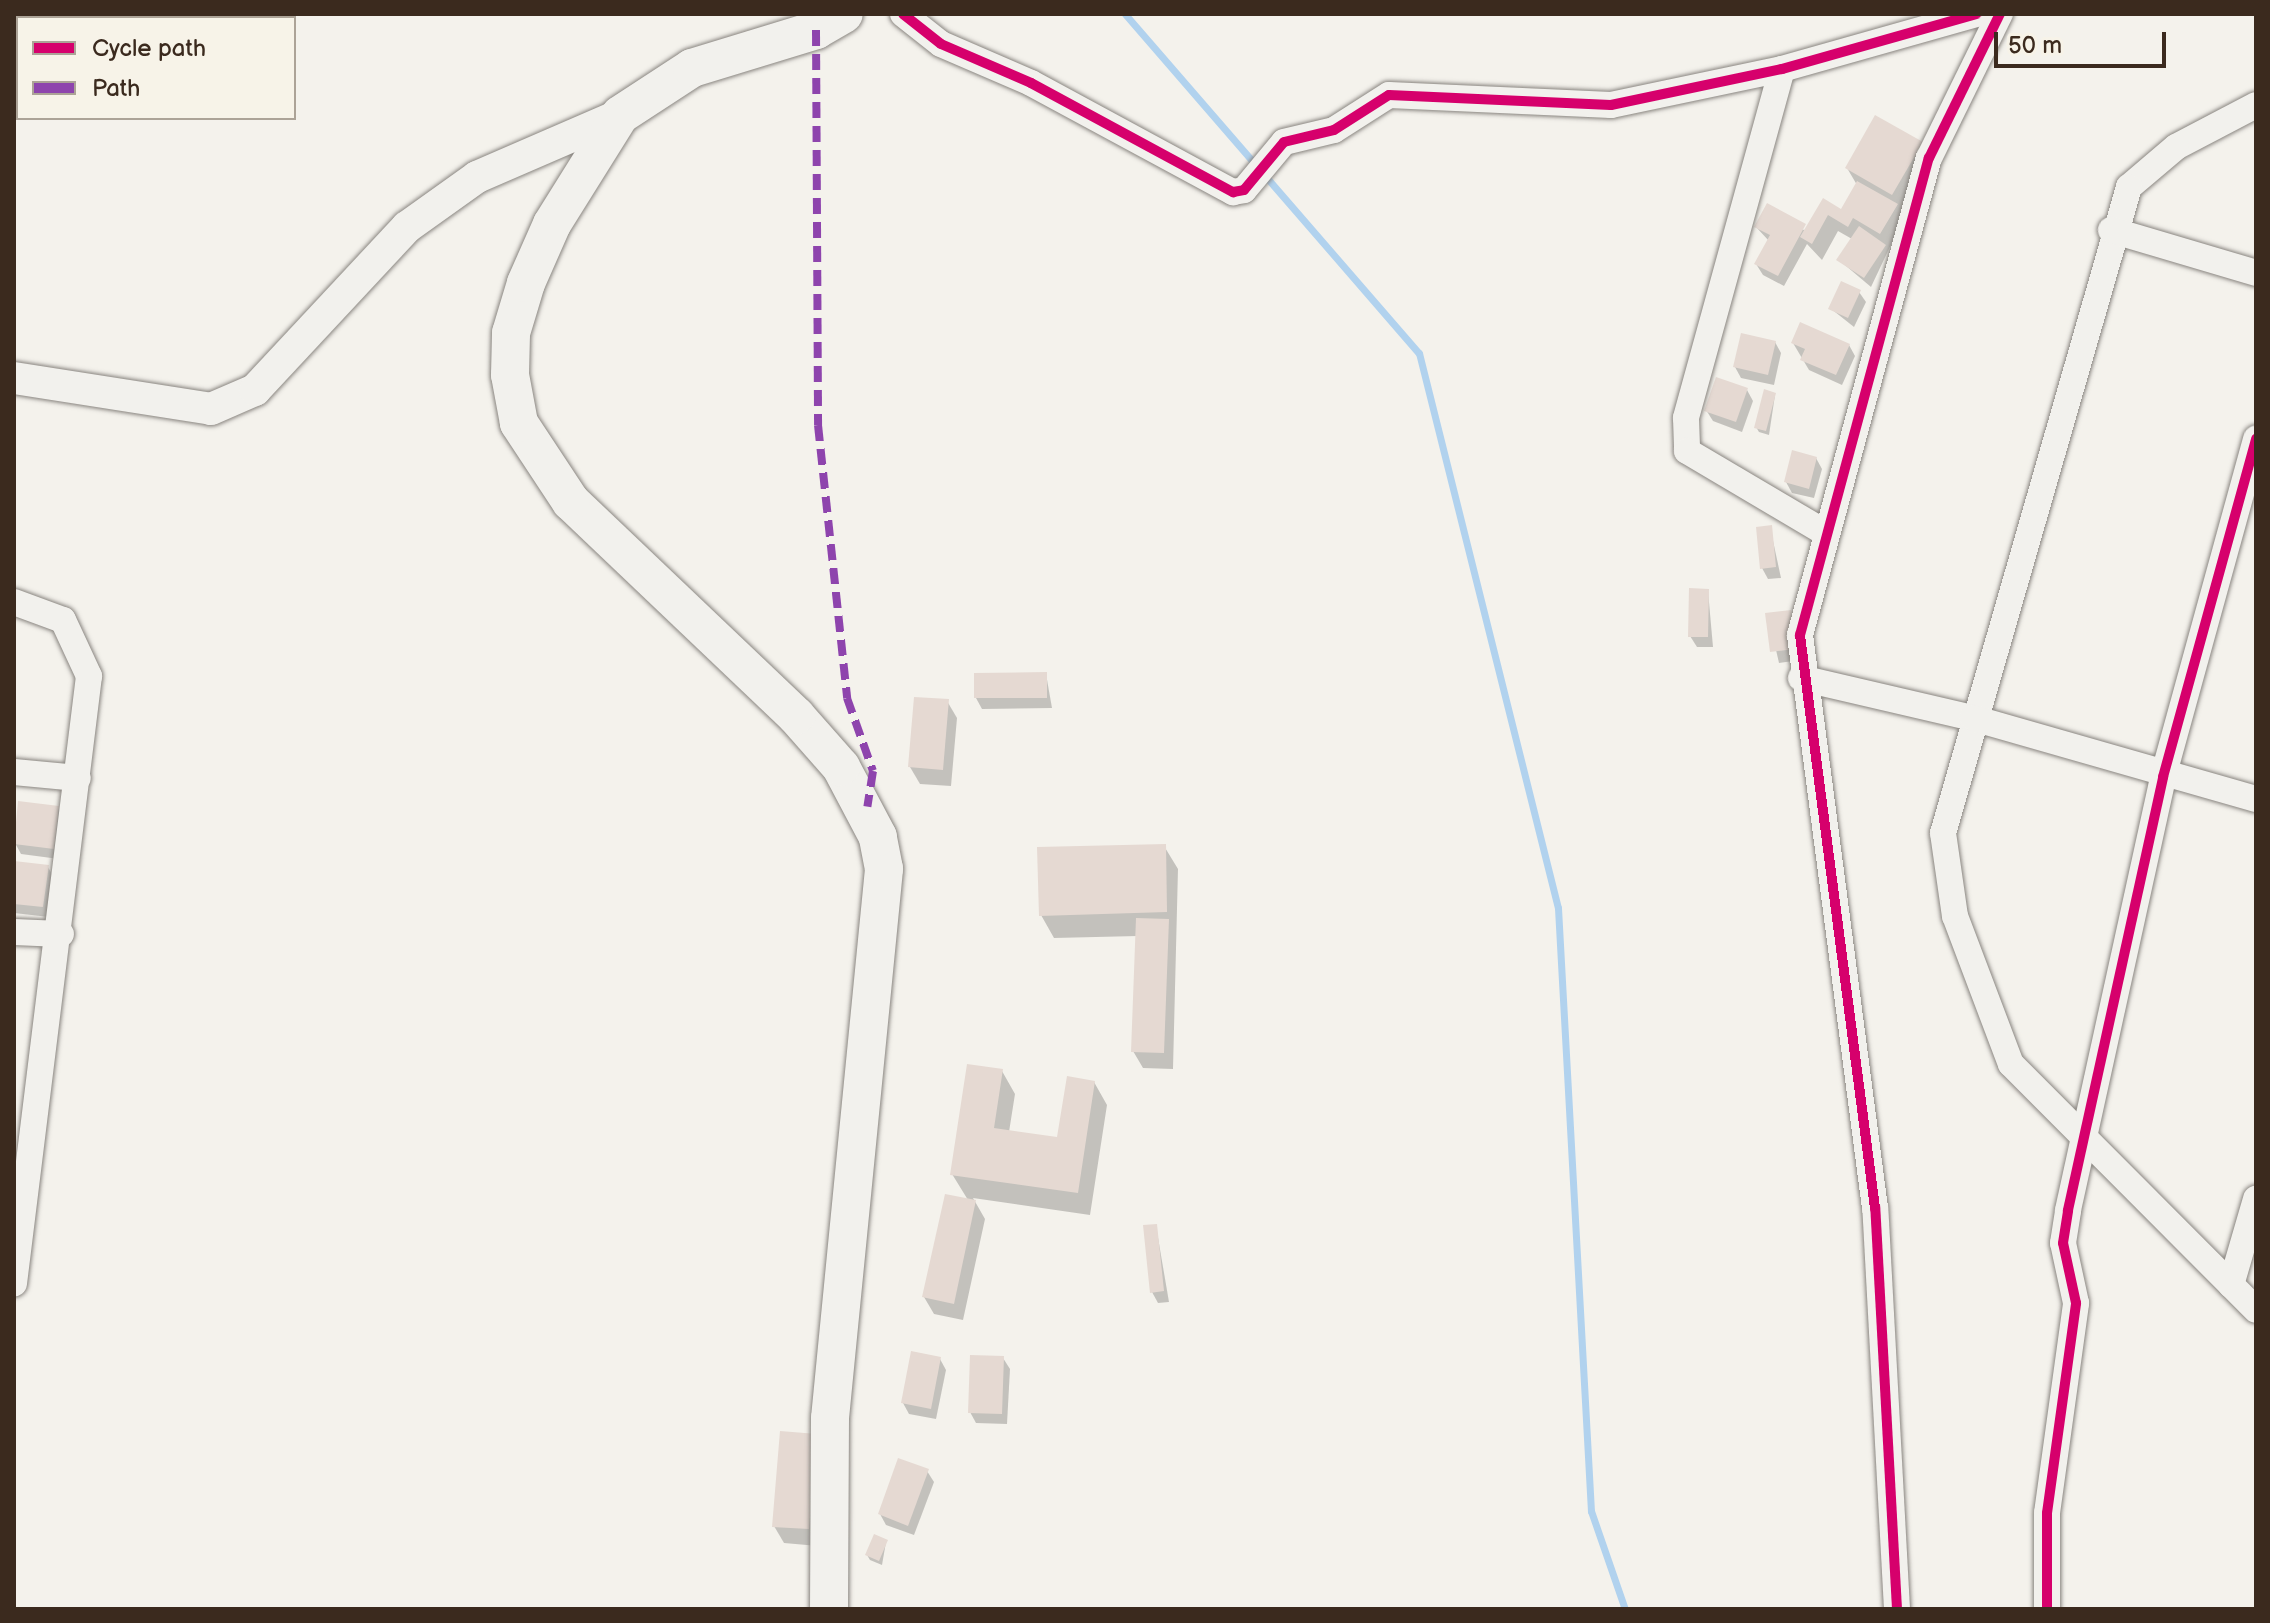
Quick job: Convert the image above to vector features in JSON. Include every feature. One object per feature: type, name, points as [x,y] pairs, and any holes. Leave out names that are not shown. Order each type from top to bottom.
[{"type":"main road","points":[[829,1609],[830,1418],[884,869],[867,807],[841,767],[571,502],[519,423],[511,333],[526,283],[552,224],[620,115],[692,68],[816,30],[844,14]]},
{"type":"street","points":[[903,14],[941,44],[1031,83],[1233,192],[1244,190],[1284,142],[1334,130],[1389,95],[1611,105],[1782,69],[1976,14]]},
{"type":"street","points":[[1897,1609],[1875,1208],[1801,678],[1800,635],[1824,532],[1929,158],[2000,14]]},
{"type":"street","points":[[1782,69],[1686,418],[1687,451],[1824,532]]},
{"type":"street","points":[[2254,109],[2152,163],[2129,187],[2111,230],[1943,833],[1955,916],[2011,1064],[2256,1310]]},
{"type":"street","points":[[14,378],[211,409],[255,390],[407,227],[477,177],[620,115]]},
{"type":"street","points":[[2111,230],[2256,273]]},
{"type":"street","points":[[2047,1609],[2047,1513],[2076,1303],[2063,1243],[2163,777],[2256,439]]},
{"type":"street","points":[[14,602],[63,620],[78,640],[89,676],[61,934],[21,1141],[14,1283]]},
{"type":"street","points":[[1801,678],[1973,718],[2163,777],[2256,799]]},
{"type":"street","points":[[14,772],[78,778]]},
{"type":"street","points":[[14,932],[61,934]]},
{"type":"street","points":[[2231,1285],[2256,1199]]},
{"type":"building","points":[[1875,115],[1923,142],[1892,195],[1845,168]]},
{"type":"building","points":[[1857,181],[1898,204],[1880,234],[1853,218],[1848,227],[1828,215],[1812,244],[1800,237],[1823,198],[1841,209]]},
{"type":"building","points":[[1767,203],[1806,224],[1778,276],[1754,264],[1770,235],[1754,227]]},
{"type":"building","points":[[1859,226],[1886,245],[1864,278],[1836,260]]},
{"type":"building","points":[[1841,281],[1861,290],[1848,318],[1828,309]]},
{"type":"building","points":[[1800,322],[1850,344],[1836,375],[1800,360],[1805,349],[1791,343]]},
{"type":"building","points":[[1741,333],[1776,341],[1768,375],[1733,367]]},
{"type":"building","points":[[1716,377],[1748,388],[1736,422],[1704,411]]},
{"type":"building","points":[[1764,389],[1776,393],[1766,431],[1754,428]]},
{"type":"building","points":[[1792,450],[1817,457],[1809,489],[1784,482]]},
{"type":"building","points":[[1772,525],[1776,567],[1760,569],[1756,527]]},
{"type":"building","points":[[1689,588],[1709,589],[1708,637],[1688,637]]},
{"type":"building","points":[[1791,610],[1796,649],[1770,652],[1765,613]]},
{"type":"building","points":[[1047,672],[1047,698],[974,698],[974,673]]},
{"type":"building","points":[[914,697],[949,699],[943,770],[908,767]]},
{"type":"building","points":[[18,801],[59,806],[54,849],[14,844]]},
{"type":"building","points":[[1166,844],[1167,912],[1039,916],[1037,847]]},
{"type":"building","points":[[14,861],[49,865],[43,907],[14,904]]},
{"type":"building","points":[[1136,918],[1169,919],[1164,1053],[1131,1052]]},
{"type":"building","points":[[967,1064],[1003,1069],[994,1128],[1057,1137],[1067,1076],[1095,1081],[1078,1193],[950,1175]]},
{"type":"building","points":[[945,1194],[976,1200],[954,1304],[922,1297]]},
{"type":"building","points":[[1157,1224],[1164,1291],[1150,1293],[1143,1225]]},
{"type":"building","points":[[911,1351],[941,1357],[931,1409],[901,1403]]},
{"type":"building","points":[[970,1355],[1004,1356],[1002,1414],[968,1413]]},
{"type":"building","points":[[780,1431],[817,1434],[809,1529],[772,1527]]},
{"type":"building","points":[[898,1458],[929,1469],[908,1526],[878,1514]]},
{"type":"building","points":[[874,1534],[888,1540],[879,1561],[865,1555]]},
{"type":"waterway","points":[[1125,14],[1419,353],[1558,908],[1591,1511],[1625,1609]]},
{"type":"marked path","points":[[816,30],[818,425],[847,698],[873,771],[867,807]]},
{"type":"cycle path","points":[[903,14],[941,44],[1031,83],[1233,192],[1244,190],[1284,142],[1334,130],[1389,95],[1611,105],[1782,69],[1976,14]]},
{"type":"cycle path","points":[[1897,1609],[1875,1208],[1800,635],[1929,158],[2000,14]]},
{"type":"cycle path","points":[[2047,1609],[2047,1513],[2076,1303],[2063,1243],[2068,1210],[2163,777],[2256,439]]}]
